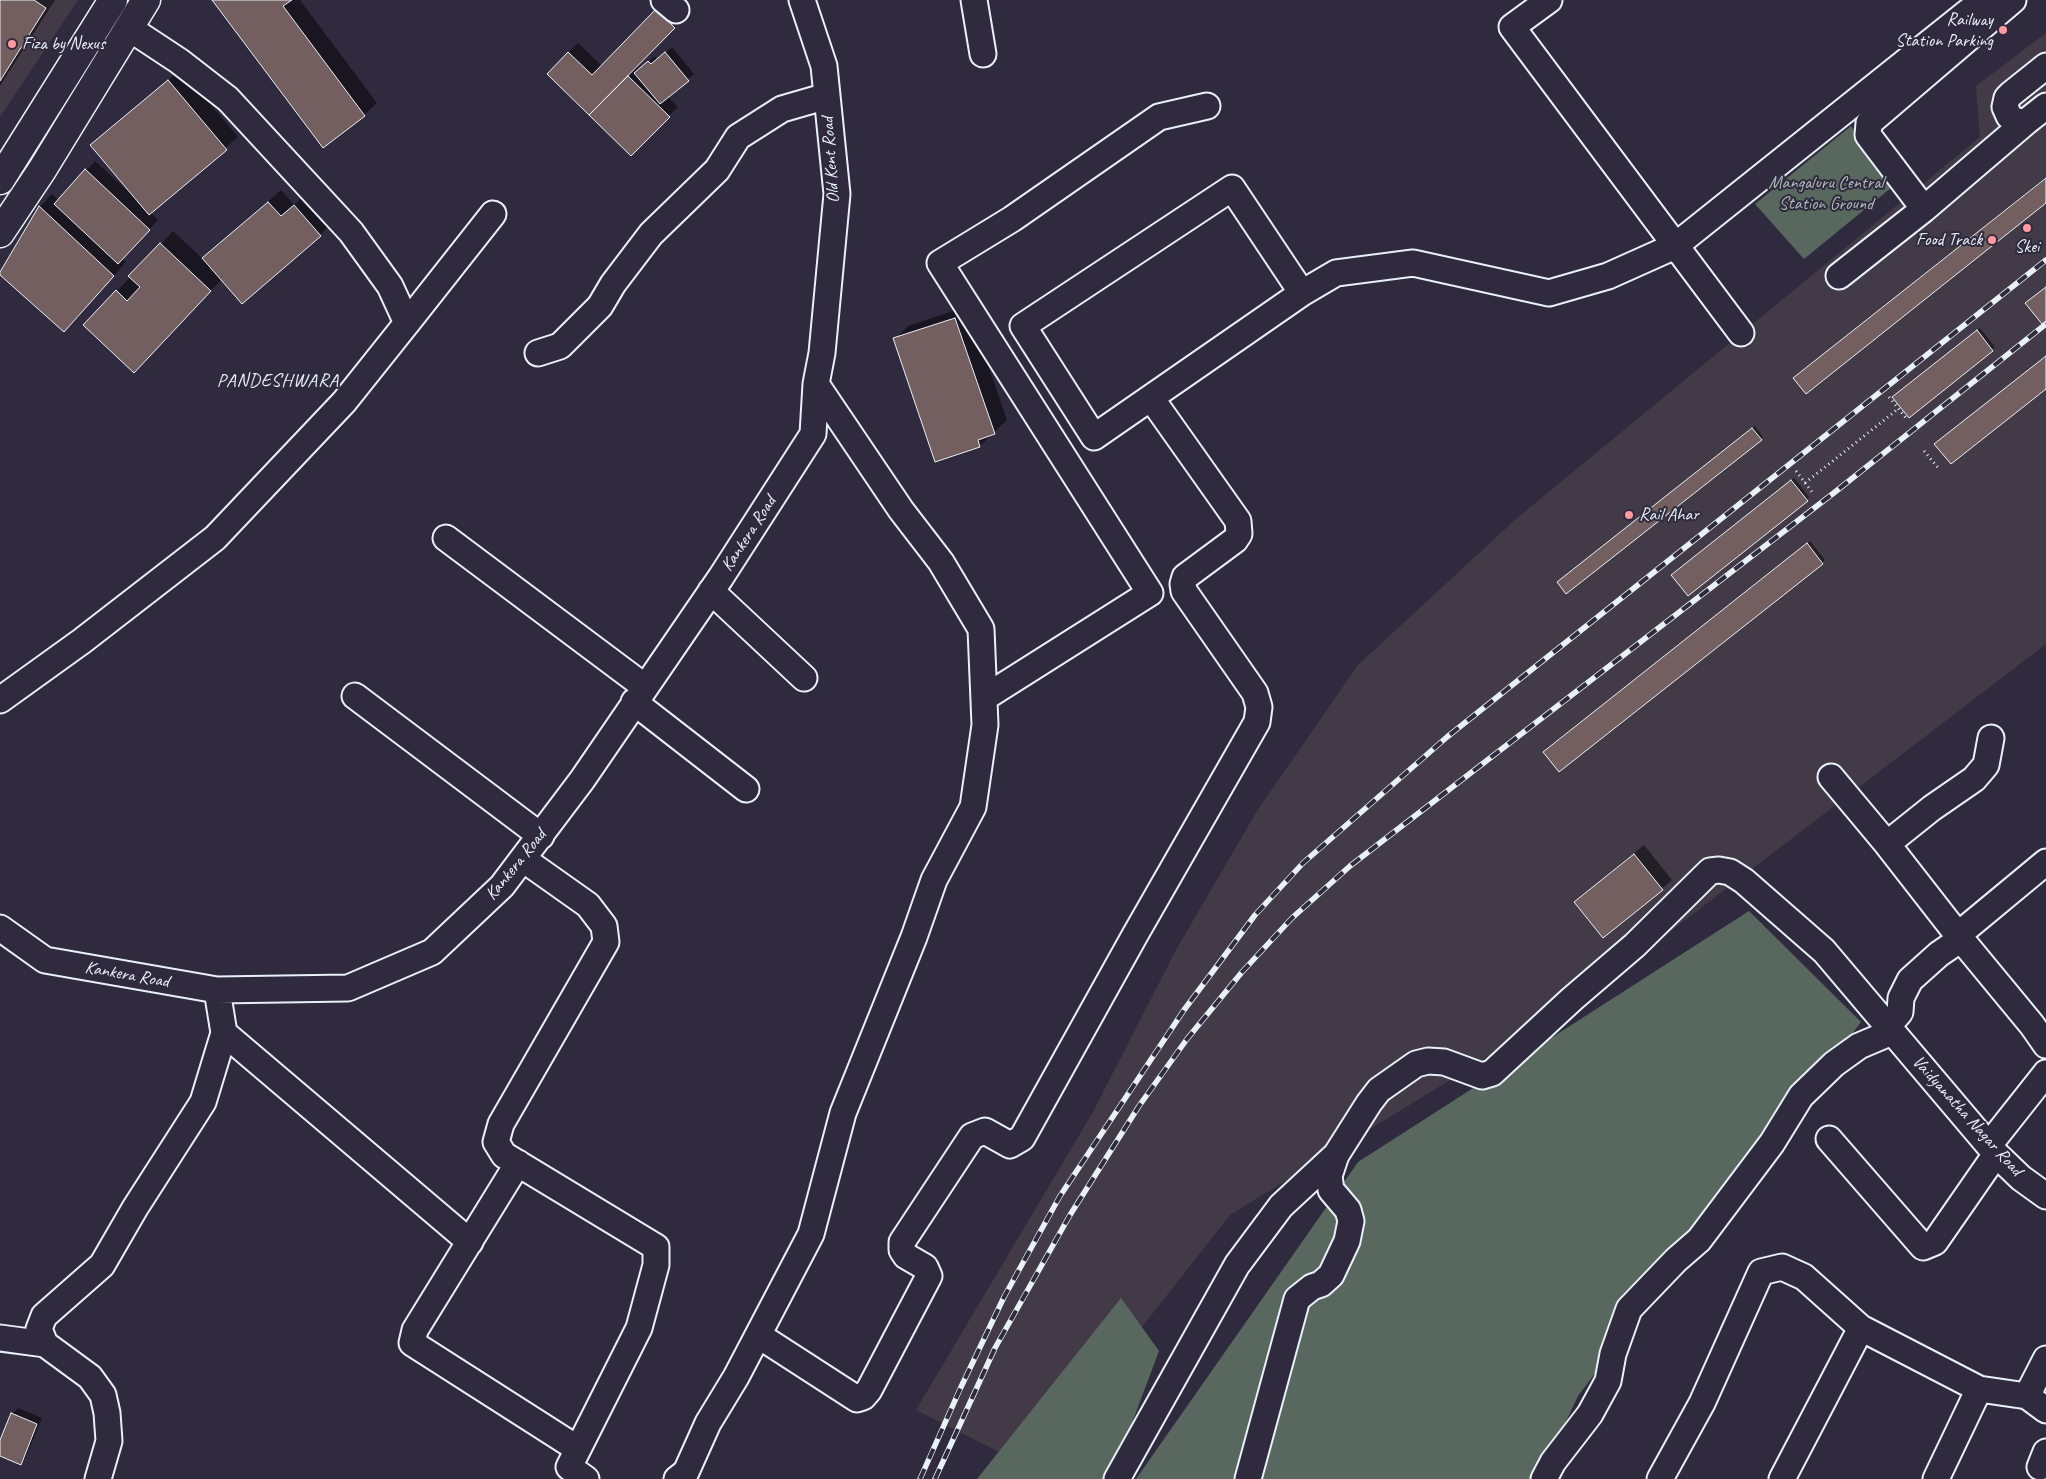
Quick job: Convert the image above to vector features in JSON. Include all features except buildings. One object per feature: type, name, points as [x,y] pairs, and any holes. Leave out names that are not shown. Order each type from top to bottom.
[{"type":"main road","points":[[0,180],[113,0]]},
{"type":"main road","points":[[0,234],[42,170],[146,0]]},
{"type":"street","name":"Old Kent Road","points":[[802,0],[824,66],[836,194],[822,353],[816,384]]},
{"type":"street","points":[[974,0],[983,54]]},
{"type":"street","points":[[1549,0],[1512,28],[1741,333]]},
{"type":"street","points":[[1302,293],[1232,188],[1023,326],[1094,437],[1302,293],[1336,274],[1413,263],[1550,293],[1608,276],[1675,246],[1983,0]]},
{"type":"street","points":[[1924,209],[1868,135],[1869,123],[2012,0]]},
{"type":"street","points":[[129,28],[179,61],[228,99],[350,232],[390,286],[407,323]]},
{"type":"street","points":[[2037,114],[2022,122],[2013,120],[2006,112],[2006,102],[2010,94],[2046,66]]},
{"type":"street","points":[[538,353],[560,346],[600,306],[613,284],[652,234],[718,170],[738,137],[782,109],[827,96]]},
{"type":"street","points":[[984,698],[1150,593],[940,263],[1012,219],[1159,116],[1207,106]]},
{"type":"street","points":[[1839,276],[1924,209],[2037,114]]},
{"type":"street","points":[[0,700],[82,641],[215,538],[344,402],[494,214]]},
{"type":"street","points":[[677,1479],[686,1472],[708,1423],[758,1335],[811,1234],[843,1113],[914,937],[934,880],[973,806],[986,725],[981,629],[942,562],[902,510],[816,384]]},
{"type":"street","name":"Kankera Road","points":[[0,928],[45,960],[218,990],[348,988],[432,952],[502,886],[541,836],[582,780],[710,592],[813,434],[816,384]]},
{"type":"street","points":[[758,1335],[857,1399],[863,1397],[869,1390],[929,1276],[925,1267],[906,1256],[902,1250],[902,1242],[972,1136],[985,1131],[1010,1145],[1022,1138],[1135,934],[1257,722],[1259,707],[1255,693],[1184,591],[1183,584],[1185,577],[1236,540],[1239,534],[1238,521],[1151,398]]},
{"type":"street","points":[[446,538],[640,695],[746,789]]},
{"type":"street","points":[[710,592],[804,678]]},
{"type":"street","points":[[355,696],[541,836]]},
{"type":"street","points":[[1887,844],[1932,808],[1974,779],[1986,765],[1991,738]]},
{"type":"street","points":[[1831,777],[1887,844],[1959,937],[2032,1024],[2046,1044]]},
{"type":"street","points":[[523,859],[588,904],[604,926],[606,942],[501,1124],[496,1142],[504,1155],[656,1247],[656,1265],[639,1328],[569,1467],[586,1479]]},
{"type":"street","points":[[1545,1479],[1553,1462],[1590,1414],[1608,1381],[1613,1354],[1629,1309],[1676,1260],[1700,1240],[1772,1143],[1801,1096],[1834,1064],[1859,1046],[1890,1029],[1900,1012],[1901,998],[1910,980],[2046,862]]},
{"type":"street","name":"Vaidyanatha Nagar Road","points":[[1336,1155],[1379,1090],[1416,1064],[1428,1061],[1444,1062],[1482,1076],[1492,1073],[1572,999],[1635,945],[1710,871],[1718,870],[1730,872],[1744,881],[1833,960],[1993,1150],[2021,1178],[2046,1196]]},
{"type":"street","points":[[45,1344],[39,1329],[44,1316],[102,1265],[135,1208],[203,1102],[224,1033],[218,990]]},
{"type":"street","points":[[224,1033],[470,1242]]},
{"type":"street","points":[[1829,1139],[1923,1247],[1934,1242],[1993,1150],[2046,1073]]},
{"type":"street","points":[[1117,1479],[1237,1265],[1281,1206],[1336,1155]]},
{"type":"street","points":[[1248,1479],[1297,1299],[1312,1287],[1321,1284],[1331,1275],[1347,1241],[1351,1221],[1348,1210],[1331,1190],[1329,1176],[1336,1155]]},
{"type":"street","points":[[518,1164],[415,1330],[412,1343],[578,1449]]},
{"type":"street","points":[[1660,1479],[1702,1403],[1761,1272],[1782,1268],[1804,1278],[1861,1328],[1979,1389],[2037,1403],[2046,1360]]},
{"type":"street","points":[[1782,1479],[1861,1328]]},
{"type":"street","points":[[0,1338],[45,1344],[90,1377],[103,1395],[107,1414],[109,1441],[98,1479]]},
{"type":"street","points":[[1936,1479],[1979,1389]]},
{"type":"path","points":[[1889,397],[1906,418]]},
{"type":"path","points":[[1805,483],[1898,409]]},
{"type":"path","points":[[1924,451],[1940,470]]},
{"type":"path","points":[[1796,471],[1812,492]]},
{"type":"shaded area","points":[[0,0],[78,0],[0,117]]},
{"type":"shaded area","points":[[2046,33],[2046,644],[1582,999],[1230,1215],[1031,1468],[916,1410],[1093,1112],[1176,950],[1257,811],[1358,665],[1517,518],[1980,137],[1976,86]]},
{"type":"green space","name":"Mangaluru Central Station Ground","points":[[1851,126],[1897,183],[1804,259],[1755,204]]},
{"type":"green space","points":[[1749,911],[1861,1022],[1578,1396],[1539,1479],[1136,1479],[1358,1162]]},
{"type":"green space","points":[[1121,1298],[1159,1351],[1111,1479],[977,1479]]},
{"type":"railway","points":[[920,1479],[1004,1297],[1060,1196],[1184,1010],[1255,915],[1303,863],[1447,737],[2046,260]]},
{"type":"railway","points":[[935,1479],[995,1348],[1070,1215],[1139,1106],[1187,1039],[1242,972],[1292,918],[1350,866],[1835,492],[2046,324]]},
{"type":"place","name":"Railway Station Parking","points":[[2003,30]]},
{"type":"place","name":"Fiza by Nexus","points":[[12,44]]},
{"type":"place","name":"Skei","points":[[2027,228]]},
{"type":"place","name":"Food Track","points":[[1992,240]]},
{"type":"place","name":"Rail Ahar","points":[[1629,515]]},
{"type":"district","name":"PANDESHWARA","points":[[278,381]]}]
